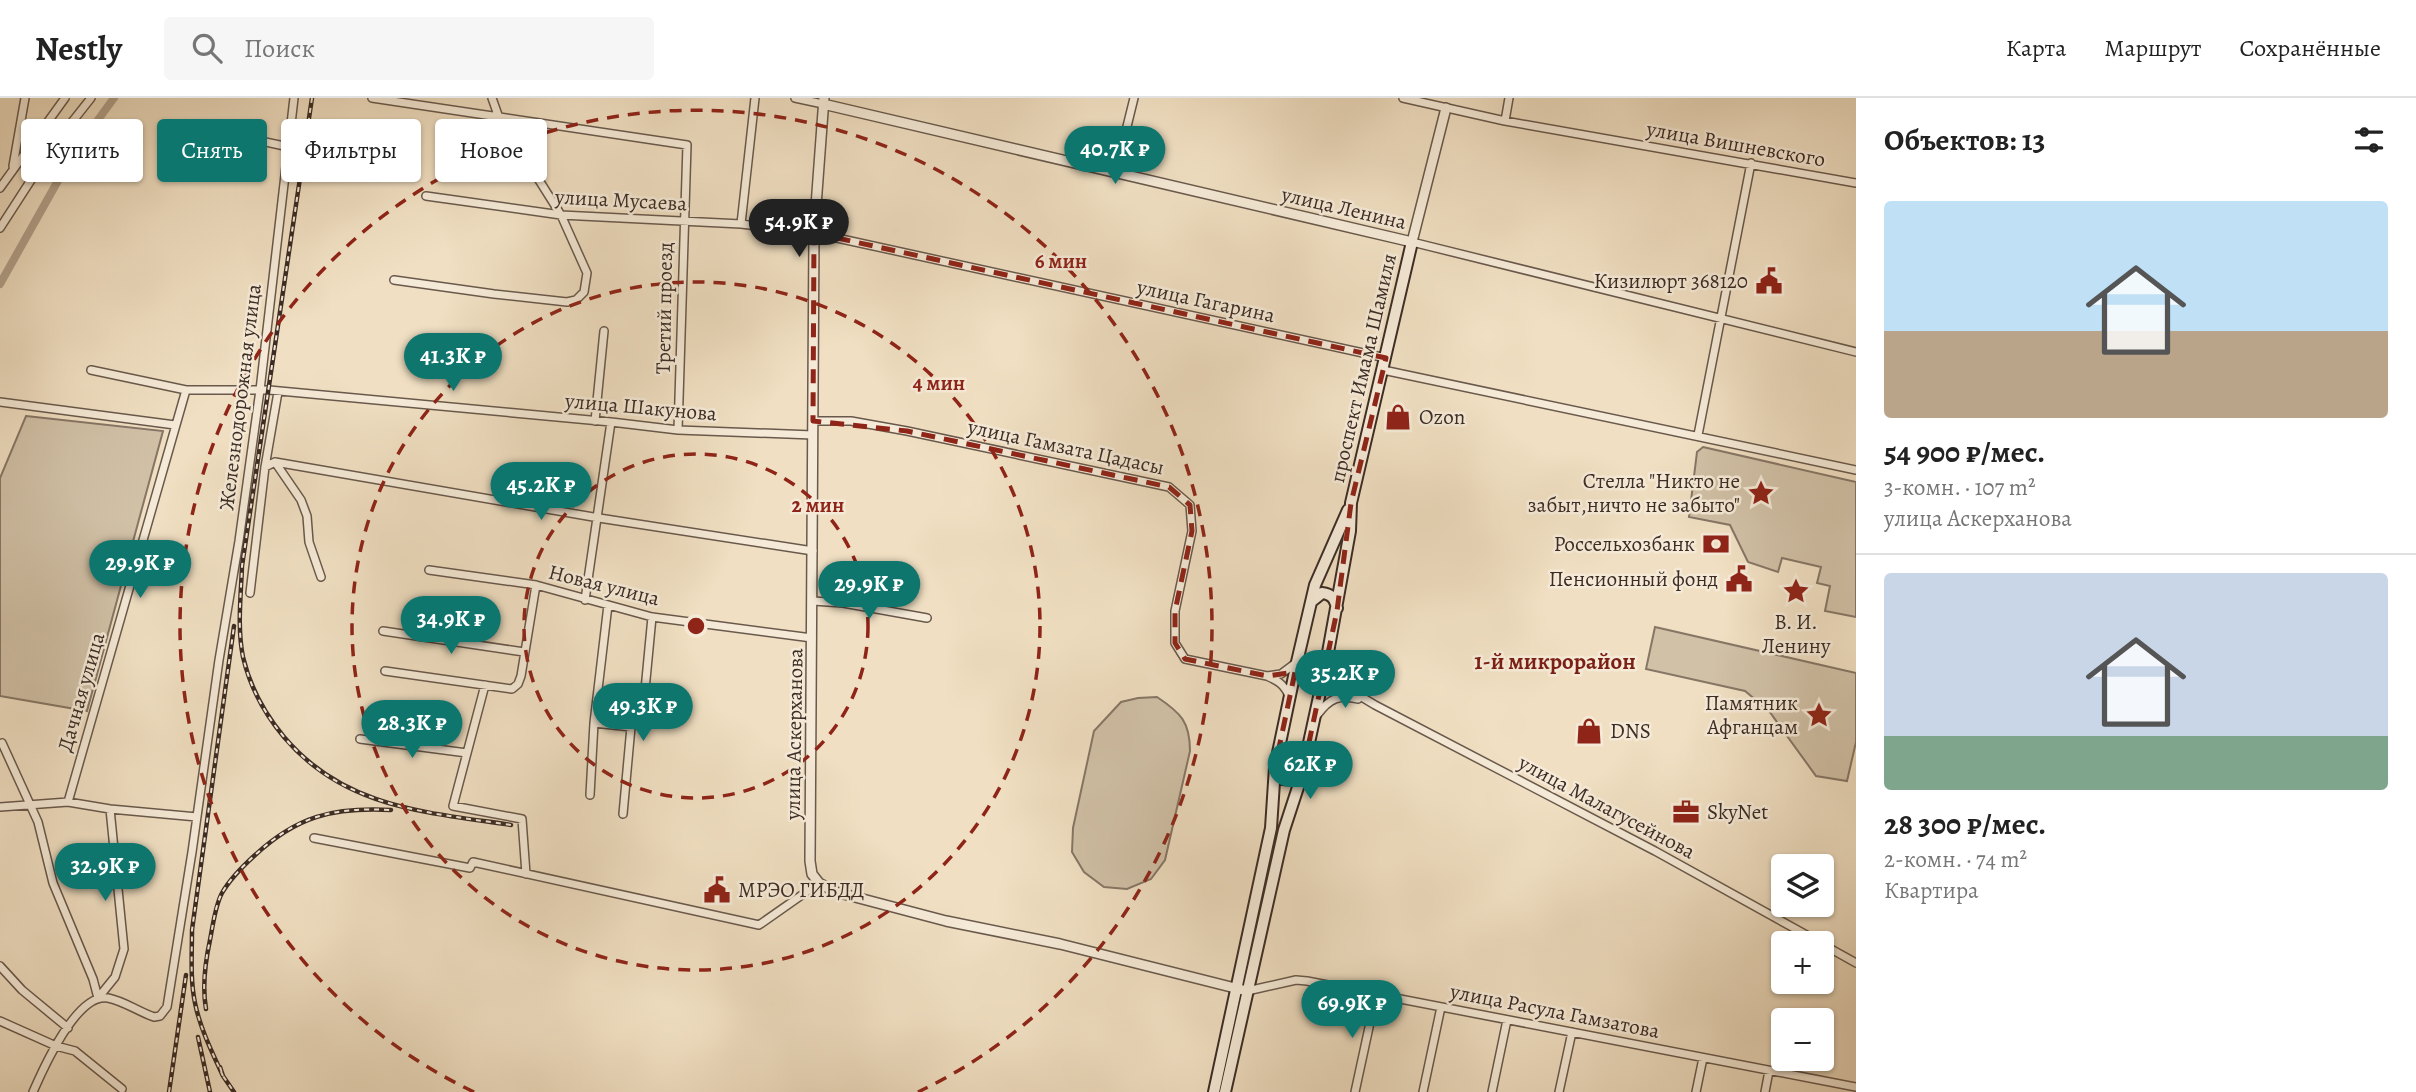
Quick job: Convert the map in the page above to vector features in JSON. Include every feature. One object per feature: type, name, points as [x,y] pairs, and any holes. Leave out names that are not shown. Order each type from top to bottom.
[{"type":"main road","name":"проспект Имама Шамиля","points":[[1214,1092],[1284,830],[1302,775],[1337,611],[1351,503],[1412,242]]},
{"type":"main road","name":"проспект Имама Шамиля","points":[[1225,1092],[1271,828],[1275,767],[1289,697],[1315,585],[1351,503]]},
{"type":"main road","points":[[1312,602],[1322,593],[1328,594],[1336,601],[1337,611]]},
{"type":"main road","points":[[1275,767],[1282,779],[1294,780],[1302,775]]},
{"type":"street","points":[[13,169],[24,98]]},
{"type":"street","points":[[0,188],[65,98]]},
{"type":"street","points":[[0,228],[53,146],[91,98]]},
{"type":"street","name":"Железнодорожная улица","points":[[292,119],[294,98]]},
{"type":"street","points":[[372,98],[498,115]]},
{"type":"street","points":[[394,279],[568,302],[576,300],[584,292],[587,273],[561,215],[498,115],[492,98]]},
{"type":"street","points":[[741,224],[755,98]]},
{"type":"street","points":[[795,98],[823,101]]},
{"type":"street","points":[[1116,171],[1135,98]]},
{"type":"street","name":"улица Вишневского","points":[[1403,98],[1447,103],[1505,121],[1751,163],[1856,184]]},
{"type":"street","points":[[1505,121],[1509,98]]},
{"type":"street","name":"улица Ленина","points":[[823,101],[1856,352]]},
{"type":"street","name":"улица Аскерханова","points":[[819,883],[812,874],[810,861],[814,233],[823,101]]},
{"type":"street","points":[[1412,242],[1447,103]]},
{"type":"street","name":"Третий проезд","points":[[498,115],[687,145],[678,430]]},
{"type":"street","points":[[1698,435],[1751,163]]},
{"type":"street","name":"Железнодорожная улица","points":[[98,998],[108,998],[154,1017],[165,1012],[169,1000],[260,390],[285,182]]},
{"type":"street","name":"улица Мусаева","points":[[426,196],[561,215],[741,224],[814,233]]},
{"type":"street","name":"улица Гагарина","points":[[814,233],[1856,470]]},
{"type":"street","points":[[595,421],[604,331]]},
{"type":"street","name":"улица Шакунова","points":[[91,370],[186,390],[260,390],[678,430],[813,435]]},
{"type":"street","name":"Дачная улица","points":[[68,802],[186,390]]},
{"type":"street","points":[[250,593],[265,467],[278,392]]},
{"type":"street","points":[[0,402],[175,425]]},
{"type":"street","name":"улица Гамзата Цадасы","points":[[813,421],[851,421],[907,431],[1169,487],[1190,505],[1192,531],[1175,611],[1175,643],[1185,659],[1267,676]]},
{"type":"street","points":[[585,600],[611,422]]},
{"type":"street","points":[[265,467],[275,462],[598,518],[813,551]]},
{"type":"street","points":[[275,462],[301,500],[307,516],[309,542],[321,577]]},
{"type":"street","name":"Новая улица","points":[[429,570],[536,585],[652,617],[813,638]]},
{"type":"street","points":[[385,671],[512,689],[516,687],[521,676],[536,585]]},
{"type":"street","points":[[813,601],[843,603],[927,618]]},
{"type":"street","points":[[590,795],[594,723],[608,605]]},
{"type":"street","points":[[642,721],[652,617]]},
{"type":"street","points":[[383,631],[524,652]]},
{"type":"street","points":[[1267,676],[1281,674],[1297,662]]},
{"type":"street","points":[[1325,669],[1335,681],[1375,705]]},
{"type":"street","points":[[1267,676],[1279,681],[1286,688],[1289,697]]},
{"type":"street","points":[[485,685],[453,806],[522,819],[526,874]]},
{"type":"street","points":[[1314,719],[1326,702],[1342,696],[1375,705]]},
{"type":"street","name":"улица Малагусейнова","points":[[1375,705],[1655,851],[1799,931]]},
{"type":"street","points":[[594,723],[631,727],[623,814]]},
{"type":"street","points":[[360,740],[467,752]]},
{"type":"street","points":[[2,743],[38,822],[53,883],[93,979],[98,998]]},
{"type":"street","points":[[0,807],[30,807],[68,802],[110,809],[197,817]]},
{"type":"street","points":[[33,1092],[68,1028],[115,977],[124,949],[110,809]]},
{"type":"street","points":[[314,838],[470,868],[473,862],[759,926],[819,883],[836,892],[946,921],[1073,947],[1242,990]]},
{"type":"street","name":"улица Малагусейнова","points":[[1834,950],[1856,963]]},
{"type":"street","points":[[0,967],[22,990],[68,1028]]},
{"type":"street","name":"улица Расула Гамзатова","points":[[1242,990],[1296,981],[1769,1071],[1834,1088],[1856,1087]]},
{"type":"street","points":[[1355,1092],[1376,995]]},
{"type":"street","points":[[1423,1092],[1441,1007]]},
{"type":"street","points":[[1492,1092],[1507,1020]]},
{"type":"street","points":[[0,1021],[56,1046],[75,1051],[122,1089]]},
{"type":"street","points":[[1559,1092],[1572,1032]]},
{"type":"street","points":[[1696,1092],[1703,1058]]},
{"type":"street","points":[[1765,1092],[1769,1071]]},
{"type":"highlighted area","points":[[814,233],[1386,358],[1351,503],[1337,611],[1302,775],[1289,780],[1275,767],[1295,672],[1267,676],[1185,659],[1175,643],[1175,611],[1192,531],[1190,505],[1169,487],[907,431],[813,421]]},
{"type":"shaded area","points":[[26,416],[163,431],[87,711],[0,696],[0,478]]},
{"type":"shaded area","points":[[1703,447],[1856,482],[1856,617],[1825,611],[1830,586],[1817,583],[1821,567],[1782,558],[1778,572],[1748,562],[1730,525],[1689,517],[1697,452]]},
{"type":"shaded area","points":[[1655,627],[1856,673],[1856,742],[1847,781],[1816,776],[1769,711],[1745,691],[1646,669]]},
{"type":"shaded area","points":[[1157,697],[1178,713],[1186,725],[1190,741],[1165,860],[1151,879],[1127,889],[1104,887],[1084,872],[1072,852],[1073,828],[1094,731],[1121,702]]},
{"type":"waterway","points":[[0,284],[73,154],[114,98]]},
{"type":"railway","points":[[312,98],[242,566],[240,634],[246,668],[264,709],[284,737],[307,761],[333,779],[388,803],[448,816],[511,825]]},
{"type":"railway","points":[[223,1076],[203,1031],[195,1003],[192,930],[234,626]]},
{"type":"railway","points":[[206,1009],[205,974],[214,916],[222,893],[236,873],[270,842],[301,823],[351,810],[391,810]]},
{"type":"railway","points":[[169,1092],[186,975]]},
{"type":"railway","points":[[198,1037],[210,1092]]},
{"type":"railway","points":[[220,1067],[234,1092]]},
{"type":"place","name":"Кизилюрт 368120","points":[[1769,281]]},
{"type":"place","name":"Ozon","points":[[1398,417]]},
{"type":"place","name":"Стелла \"Никто не забыт,ничто не забыто\"","points":[[1761,493]]},
{"type":"place","name":"Россельхозбанк","points":[[1716,544]]},
{"type":"place","name":"Пенсионный фонд","points":[[1739,579]]},
{"type":"place","name":"В. И. Ленину","points":[[1796,591]]},
{"type":"place","name":"Памятник Афганцам","points":[[1819,715]]},
{"type":"place","name":"DNS","points":[[1589,731]]},
{"type":"place","name":"SkyNet","points":[[1686,812]]},
{"type":"place","name":"МРЭО ГИБДД","points":[[717,890]]},
{"type":"district","name":"1-й микрорайон","points":[[1555,661]]}]
